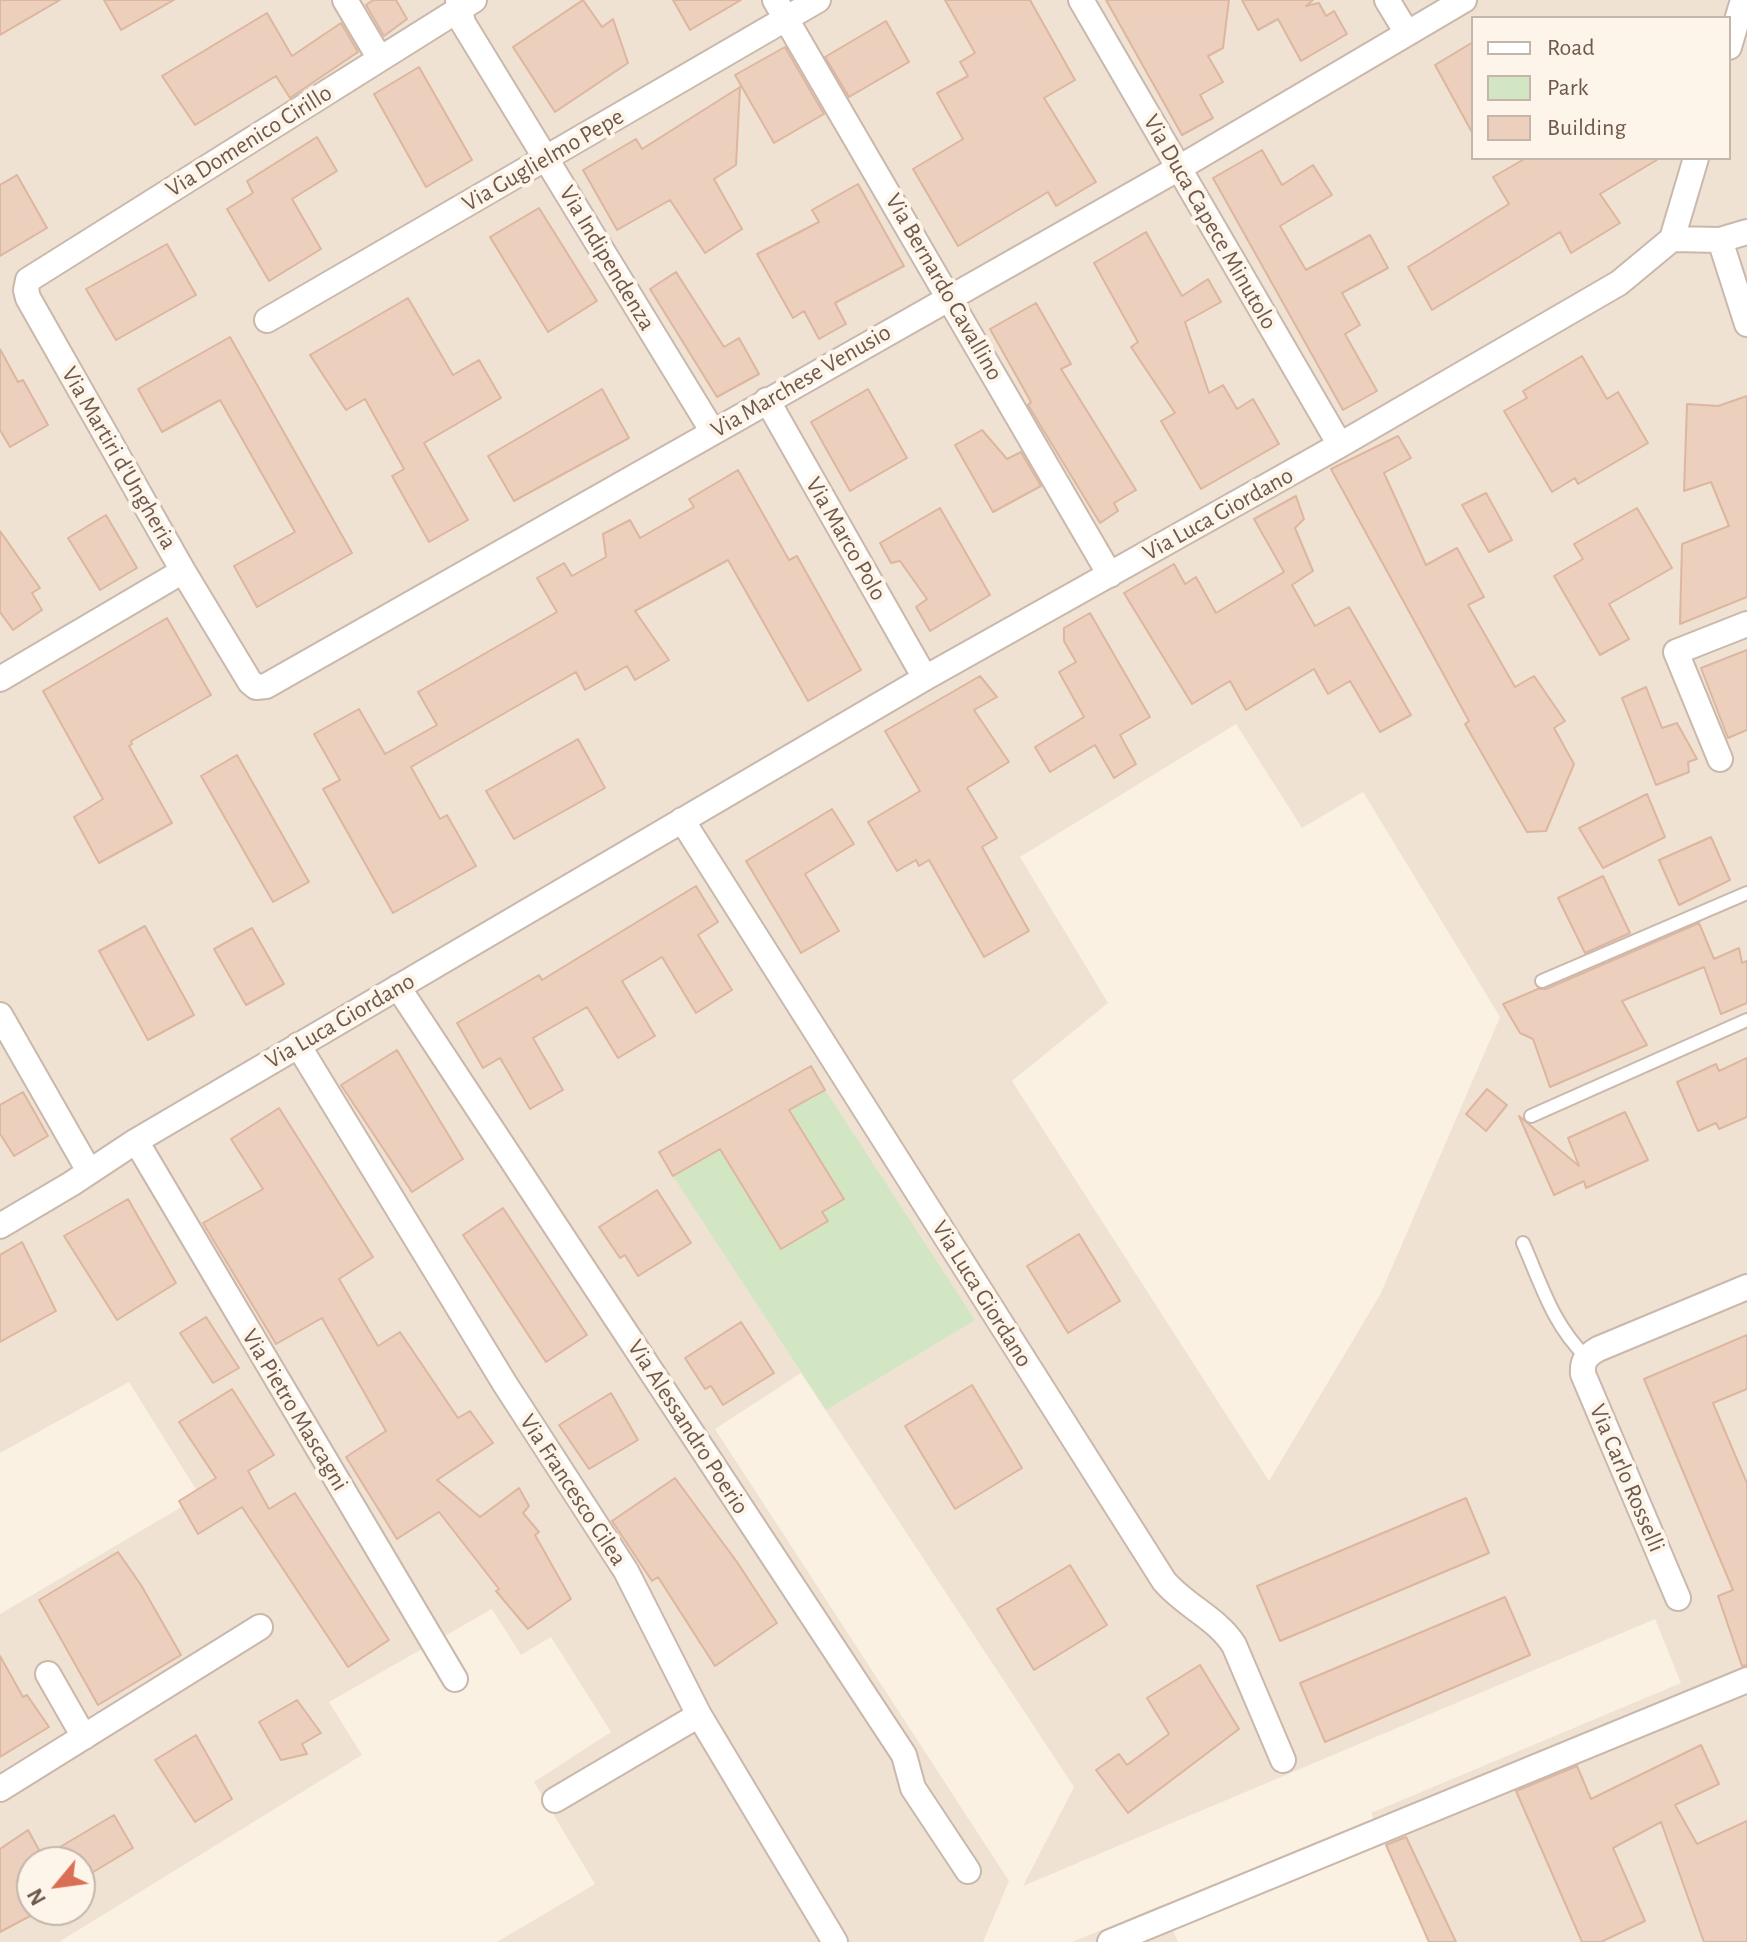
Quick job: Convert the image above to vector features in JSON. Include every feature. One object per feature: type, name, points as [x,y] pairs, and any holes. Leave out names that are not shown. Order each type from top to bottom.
[{"type":"street","points":[[345,0],[377,54]]},
{"type":"street","name":"Via Guglielmo Pepe","points":[[267,320],[546,158],[781,9],[818,0]]},
{"type":"street","name":"Via Duca Capece Minutolo","points":[[1081,0],[1340,445]]},
{"type":"street","points":[[1387,0],[1407,33]]},
{"type":"street","name":"Via Marchese Venusio","points":[[183,571],[250,682],[261,688],[1179,168],[1464,0]]},
{"type":"street","points":[[1731,40],[1743,0]]},
{"type":"street","name":"Via Indipendenza","points":[[464,3],[463,23],[713,432]]},
{"type":"street","name":"Via Domenico Cirillo","points":[[26,284],[35,274],[464,3]]},
{"type":"street","name":"Via Bernardo Cavallino","points":[[781,9],[1110,575]]},
{"type":"street","points":[[1695,160],[1672,239],[1720,240],[1747,232]]},
{"type":"street","name":"Via Luca Giordano","points":[[0,1226],[298,1045],[925,678],[1340,445],[1619,283],[1672,239]]},
{"type":"street","points":[[1720,240],[1747,324]]},
{"type":"street","name":"Via Martiri d'Ungheria","points":[[0,679],[183,571],[28,298],[26,284]]},
{"type":"street","name":"Via Marco Polo","points":[[767,400],[925,678]]},
{"type":"street","points":[[1720,759],[1676,652],[1747,624]]},
{"type":"street","name":"Via Luca Giordano","points":[[682,820],[1164,1581],[1185,1602],[1225,1631],[1234,1645],[1283,1760]]},
{"type":"street","name":"Via Alessandro Poerio","points":[[398,987],[904,1755],[913,1788],[968,1871]]},
{"type":"street","points":[[0,1015],[89,1171]]},
{"type":"street","name":"Via Francesco Cilea","points":[[298,1045],[497,1370],[626,1571],[699,1715],[835,1942]]},
{"type":"street","name":"Via Pietro Mascagni","points":[[136,1141],[455,1679]]},
{"type":"street","points":[[1586,1357],[1598,1349],[1747,1287]]},
{"type":"street","name":"Via Carlo Rosselli","points":[[1586,1357],[1582,1364],[1583,1374],[1678,1598]]},
{"type":"street","points":[[0,1789],[260,1627]]},
{"type":"street","points":[[48,1674],[84,1737]]},
{"type":"street","points":[[1110,1942],[1747,1680]]},
{"type":"street","points":[[555,1800],[699,1715]]},
{"type":"lane","points":[[1542,981],[1747,893]]},
{"type":"lane","points":[[1531,1116],[1747,1020]]},
{"type":"lane","points":[[1523,1243],[1558,1323],[1566,1337],[1586,1357]]},
{"type":"shaded area","points":[[0,0],[1747,0],[1747,1942],[1430,1942],[1371,1813],[1681,1683],[1655,1619],[1023,1886],[1074,1787],[801,1373],[715,1429],[1009,1881],[983,1942],[497,1942],[595,1884],[534,1782],[611,1732],[551,1637],[521,1655],[492,1609],[329,1702],[362,1755],[96,1919],[96,1846],[16,1846],[16,1926],[85,1926],[59,1942],[0,1942],[0,1614],[200,1496],[129,1382],[0,1453]],"holes":[[[1236,724],[1302,828],[1363,792],[1500,1017],[1380,1295],[1269,1481],[1012,1081],[1108,1003],[1020,857]]]},
{"type":"shaded area","points":[[1162,1905],[1178,1942],[1072,1942]]},
{"type":"green space","points":[[825,1090],[975,1320],[826,1410],[673,1176]]},
{"type":"building","points":[[0,0],[60,0],[0,35]]},
{"type":"building","points":[[104,0],[174,0],[121,30]]},
{"type":"building","points":[[373,0],[396,0],[407,19],[384,36],[366,5]]},
{"type":"building","points":[[583,0],[602,27],[613,19],[628,63],[555,112],[513,47]]},
{"type":"building","points":[[673,0],[741,0],[690,30]]},
{"type":"building","points":[[945,0],[1030,0],[1075,80],[1044,98],[1096,182],[1056,206],[1048,192],[958,246],[913,169],[963,139],[937,93],[968,76],[960,62],[975,53]]},
{"type":"building","points":[[1106,0],[1229,0],[1223,48],[1208,56],[1223,82],[1200,95],[1213,118],[1182,135]]},
{"type":"building","points":[[1242,0],[1313,0],[1306,6],[1319,3],[1326,16],[1334,11],[1347,34],[1301,61],[1278,19],[1258,30]]},
{"type":"building","points":[[267,13],[292,56],[341,23],[358,52],[290,98],[276,76],[195,125],[162,76]]},
{"type":"building","points":[[886,21],[909,62],[849,97],[825,57]]},
{"type":"building","points":[[1471,43],[1471,130],[1435,65]]},
{"type":"building","points":[[785,47],[824,114],[774,143],[735,75]]},
{"type":"building","points":[[419,67],[472,160],[426,187],[374,94]]},
{"type":"building","points":[[740,87],[736,165],[714,179],[742,229],[705,253],[670,200],[617,230],[583,170],[636,139],[642,149]]},
{"type":"building","points":[[317,137],[337,171],[292,199],[321,249],[269,281],[227,209],[253,193],[247,181]]},
{"type":"building","points":[[1262,150],[1282,185],[1313,165],[1332,195],[1280,226],[1306,270],[1370,235],[1388,268],[1342,293],[1360,325],[1345,334],[1377,391],[1343,410],[1213,178]]},
{"type":"building","points":[[1523,160],[1657,160],[1600,194],[1620,223],[1571,253],[1560,232],[1432,310],[1408,267],[1509,204],[1493,177]]},
{"type":"building","points":[[17,175],[47,228],[0,256],[0,185]]},
{"type":"building","points":[[858,184],[904,266],[835,303],[846,324],[819,339],[804,311],[793,318],[757,254],[819,222],[812,210]]},
{"type":"building","points":[[539,208],[597,301],[548,332],[490,237]]},
{"type":"building","points":[[1146,232],[1182,296],[1208,279],[1221,302],[1185,322],[1209,393],[1223,385],[1237,409],[1253,399],[1279,444],[1201,489],[1161,421],[1175,413],[1131,347],[1138,342],[1094,263]]},
{"type":"building","points":[[167,244],[196,295],[116,340],[86,289]]},
{"type":"building","points":[[676,272],[724,347],[739,338],[759,374],[717,397],[650,289]]},
{"type":"building","points":[[408,298],[453,375],[479,360],[501,398],[424,443],[468,520],[429,542],[392,476],[404,469],[365,399],[346,410],[310,355]]},
{"type":"building","points":[[1036,303],[1071,364],[1061,369],[1136,490],[1114,503],[1118,511],[1100,523],[1028,405],[1031,402],[990,329]]},
{"type":"building","points":[[230,337],[352,553],[257,607],[234,566],[295,532],[220,400],[162,432],[138,389]]},
{"type":"building","points":[[0,349],[18,382],[23,380],[48,425],[10,447],[0,430]]},
{"type":"building","points":[[1582,356],[1607,399],[1618,392],[1648,443],[1578,484],[1575,478],[1552,492],[1504,411],[1527,398],[1523,391]]},
{"type":"building","points":[[602,389],[629,438],[514,501],[488,456]]},
{"type":"building","points":[[868,389],[907,458],[850,491],[811,422]]},
{"type":"building","points":[[1747,396],[1747,597],[1680,624],[1682,544],[1729,526],[1711,482],[1684,491],[1687,404],[1718,406]]},
{"type":"building","points":[[982,430],[1007,459],[1021,452],[1041,486],[993,512],[955,445]]},
{"type":"building","points":[[1398,436],[1411,458],[1384,473],[1426,565],[1457,548],[1484,597],[1468,605],[1515,687],[1534,676],[1565,721],[1554,728],[1574,764],[1546,831],[1527,832],[1465,724],[1469,721],[1331,469]]},
{"type":"building","points":[[738,470],[789,560],[797,556],[861,670],[808,701],[728,560],[635,611],[669,660],[635,680],[627,666],[585,690],[576,672],[411,767],[440,819],[447,815],[476,866],[393,913],[323,789],[340,780],[314,734],[359,709],[385,754],[437,725],[418,692],[557,612],[537,578],[564,563],[572,576],[606,557],[603,534],[630,520],[640,538],[694,507],[689,499]]},
{"type":"building","points":[[1486,493],[1512,540],[1489,552],[1462,505]]},
{"type":"building","points":[[1296,496],[1304,519],[1295,528],[1313,571],[1292,585],[1315,626],[1349,607],[1411,715],[1380,732],[1350,681],[1328,694],[1314,669],[1246,710],[1230,681],[1192,704],[1124,593],[1174,564],[1185,584],[1196,577],[1216,613],[1284,572],[1254,519]]},
{"type":"building","points":[[940,508],[990,595],[930,631],[916,607],[927,599],[900,561],[891,563],[880,543]]},
{"type":"building","points":[[1637,508],[1672,568],[1609,604],[1629,639],[1600,655],[1554,576],[1583,559],[1574,544]]},
{"type":"building","points":[[106,515],[137,568],[100,590],[68,538]]},
{"type":"building","points":[[0,531],[40,588],[32,593],[42,610],[13,630],[0,612]]},
{"type":"building","points":[[1090,613],[1150,717],[1120,735],[1136,764],[1114,778],[1095,745],[1050,772],[1035,747],[1084,717],[1059,672],[1076,662],[1064,641],[1064,628]]},
{"type":"building","points":[[167,618],[211,695],[131,741],[129,746],[172,823],[99,863],[74,817],[103,799],[43,691]]},
{"type":"building","points":[[1747,650],[1747,730],[1728,738],[1701,668]]},
{"type":"building","points":[[980,676],[997,697],[974,710],[1009,762],[967,788],[997,838],[982,847],[1029,931],[984,957],[929,860],[919,866],[916,860],[897,871],[868,822],[920,791],[885,731]]},
{"type":"building","points":[[1646,687],[1662,728],[1677,723],[1697,759],[1688,762],[1689,772],[1656,785],[1622,698]]},
{"type":"building","points":[[578,739],[605,788],[514,839],[486,791]]},
{"type":"building","points":[[237,755],[309,882],[273,902],[201,776]]},
{"type":"building","points":[[1647,794],[1665,837],[1603,868],[1579,828]]},
{"type":"building","points":[[832,809],[854,844],[805,874],[839,931],[801,953],[746,861]]},
{"type":"building","points":[[1711,837],[1730,880],[1679,905],[1659,860]]},
{"type":"building","points":[[1603,876],[1630,933],[1585,953],[1558,898]]},
{"type":"building","points":[[696,886],[718,922],[698,935],[732,990],[696,1013],[662,957],[622,981],[655,1036],[618,1058],[587,1007],[533,1038],[563,1090],[530,1109],[500,1058],[483,1068],[457,1023],[539,975],[542,980]]},
{"type":"building","points":[[1699,923],[1714,959],[1739,948],[1742,963],[1747,961],[1747,1003],[1721,1014],[1704,967],[1622,1001],[1647,1045],[1550,1087],[1533,1039],[1520,1033],[1503,1004],[1538,989],[1546,989]]},
{"type":"building","points":[[145,926],[194,1015],[148,1040],[99,951]]},
{"type":"building","points":[[252,928],[284,984],[246,1005],[214,949]]},
{"type":"building","points":[[397,1050],[463,1159],[412,1192],[341,1085]]},
{"type":"building","points":[[1747,1058],[1747,1117],[1719,1129],[1716,1123],[1698,1131],[1677,1082],[1716,1064],[1719,1071]]},
{"type":"building","points":[[811,1066],[825,1090],[789,1110],[844,1199],[822,1212],[828,1221],[781,1249],[720,1149],[673,1176],[659,1152]]},
{"type":"building","points":[[1487,1089],[1507,1105],[1486,1131],[1466,1114]]},
{"type":"building","points":[[23,1092],[48,1136],[14,1156],[0,1134],[0,1105]]},
{"type":"building","points":[[279,1108],[373,1257],[339,1279],[378,1346],[400,1332],[458,1418],[470,1411],[493,1443],[437,1480],[480,1517],[519,1488],[529,1506],[523,1513],[539,1532],[535,1535],[571,1599],[528,1629],[496,1591],[499,1589],[439,1512],[397,1539],[346,1457],[386,1431],[322,1318],[276,1344],[203,1223],[263,1189],[231,1139]]},
{"type":"building","points":[[1625,1112],[1648,1160],[1586,1188],[1584,1181],[1554,1195],[1519,1116],[1579,1166],[1568,1138]]},
{"type":"building","points":[[657,1190],[691,1243],[638,1276],[625,1255],[620,1258],[599,1227]]},
{"type":"building","points":[[128,1199],[176,1283],[117,1320],[64,1236]]},
{"type":"building","points":[[503,1208],[587,1335],[546,1362],[463,1235]]},
{"type":"building","points":[[1079,1234],[1120,1301],[1068,1333],[1027,1266]]},
{"type":"building","points":[[22,1242],[56,1311],[0,1342],[0,1255]]},
{"type":"building","points":[[206,1317],[239,1368],[213,1383],[180,1333]]},
{"type":"building","points":[[741,1322],[774,1373],[723,1405],[711,1386],[705,1389],[685,1358]]},
{"type":"building","points":[[1747,1335],[1747,1389],[1713,1403],[1747,1483],[1747,1665],[1742,1666],[1718,1596],[1733,1590],[1644,1379]]},
{"type":"building","points":[[972,1385],[1022,1468],[955,1509],[905,1426]]},
{"type":"building","points":[[232,1389],[274,1455],[248,1471],[269,1509],[295,1493],[389,1640],[348,1667],[242,1507],[198,1534],[179,1501],[216,1478],[179,1422]]},
{"type":"building","points":[[611,1393],[638,1440],[589,1469],[559,1425]]},
{"type":"building","points":[[675,1478],[777,1623],[715,1666],[658,1577],[652,1581],[612,1521]]},
{"type":"building","points":[[1466,1498],[1489,1553],[1280,1641],[1257,1586]]},
{"type":"building","points":[[118,1552],[141,1585],[181,1655],[98,1705],[39,1600]]},
{"type":"building","points":[[1070,1565],[1107,1625],[1034,1670],[997,1609]]},
{"type":"building","points":[[1505,1597],[1530,1655],[1325,1742],[1300,1683]]},
{"type":"building","points":[[0,1656],[23,1697],[27,1695],[49,1727],[0,1757]]},
{"type":"building","points":[[1200,1665],[1239,1729],[1128,1813],[1096,1770],[1119,1754],[1127,1765],[1169,1734],[1147,1698]]},
{"type":"building","points":[[297,1700],[321,1733],[302,1744],[307,1754],[281,1760],[259,1722]]},
{"type":"building","points":[[196,1735],[232,1799],[195,1822],[155,1760]]},
{"type":"building","points":[[1701,1745],[1719,1784],[1675,1805],[1697,1844],[1747,1821],[1747,1942],[1704,1942],[1661,1822],[1613,1848],[1645,1921],[1601,1942],[1582,1942],[1516,1791],[1577,1766],[1591,1799]]},
{"type":"building","points":[[114,1815],[133,1848],[96,1870],[96,1846],[62,1846]]},
{"type":"building","points":[[28,1830],[37,1846],[16,1846],[16,1924],[0,1932],[0,1849]]},
{"type":"building","points":[[1406,1837],[1456,1942],[1429,1942],[1386,1845]]}]
